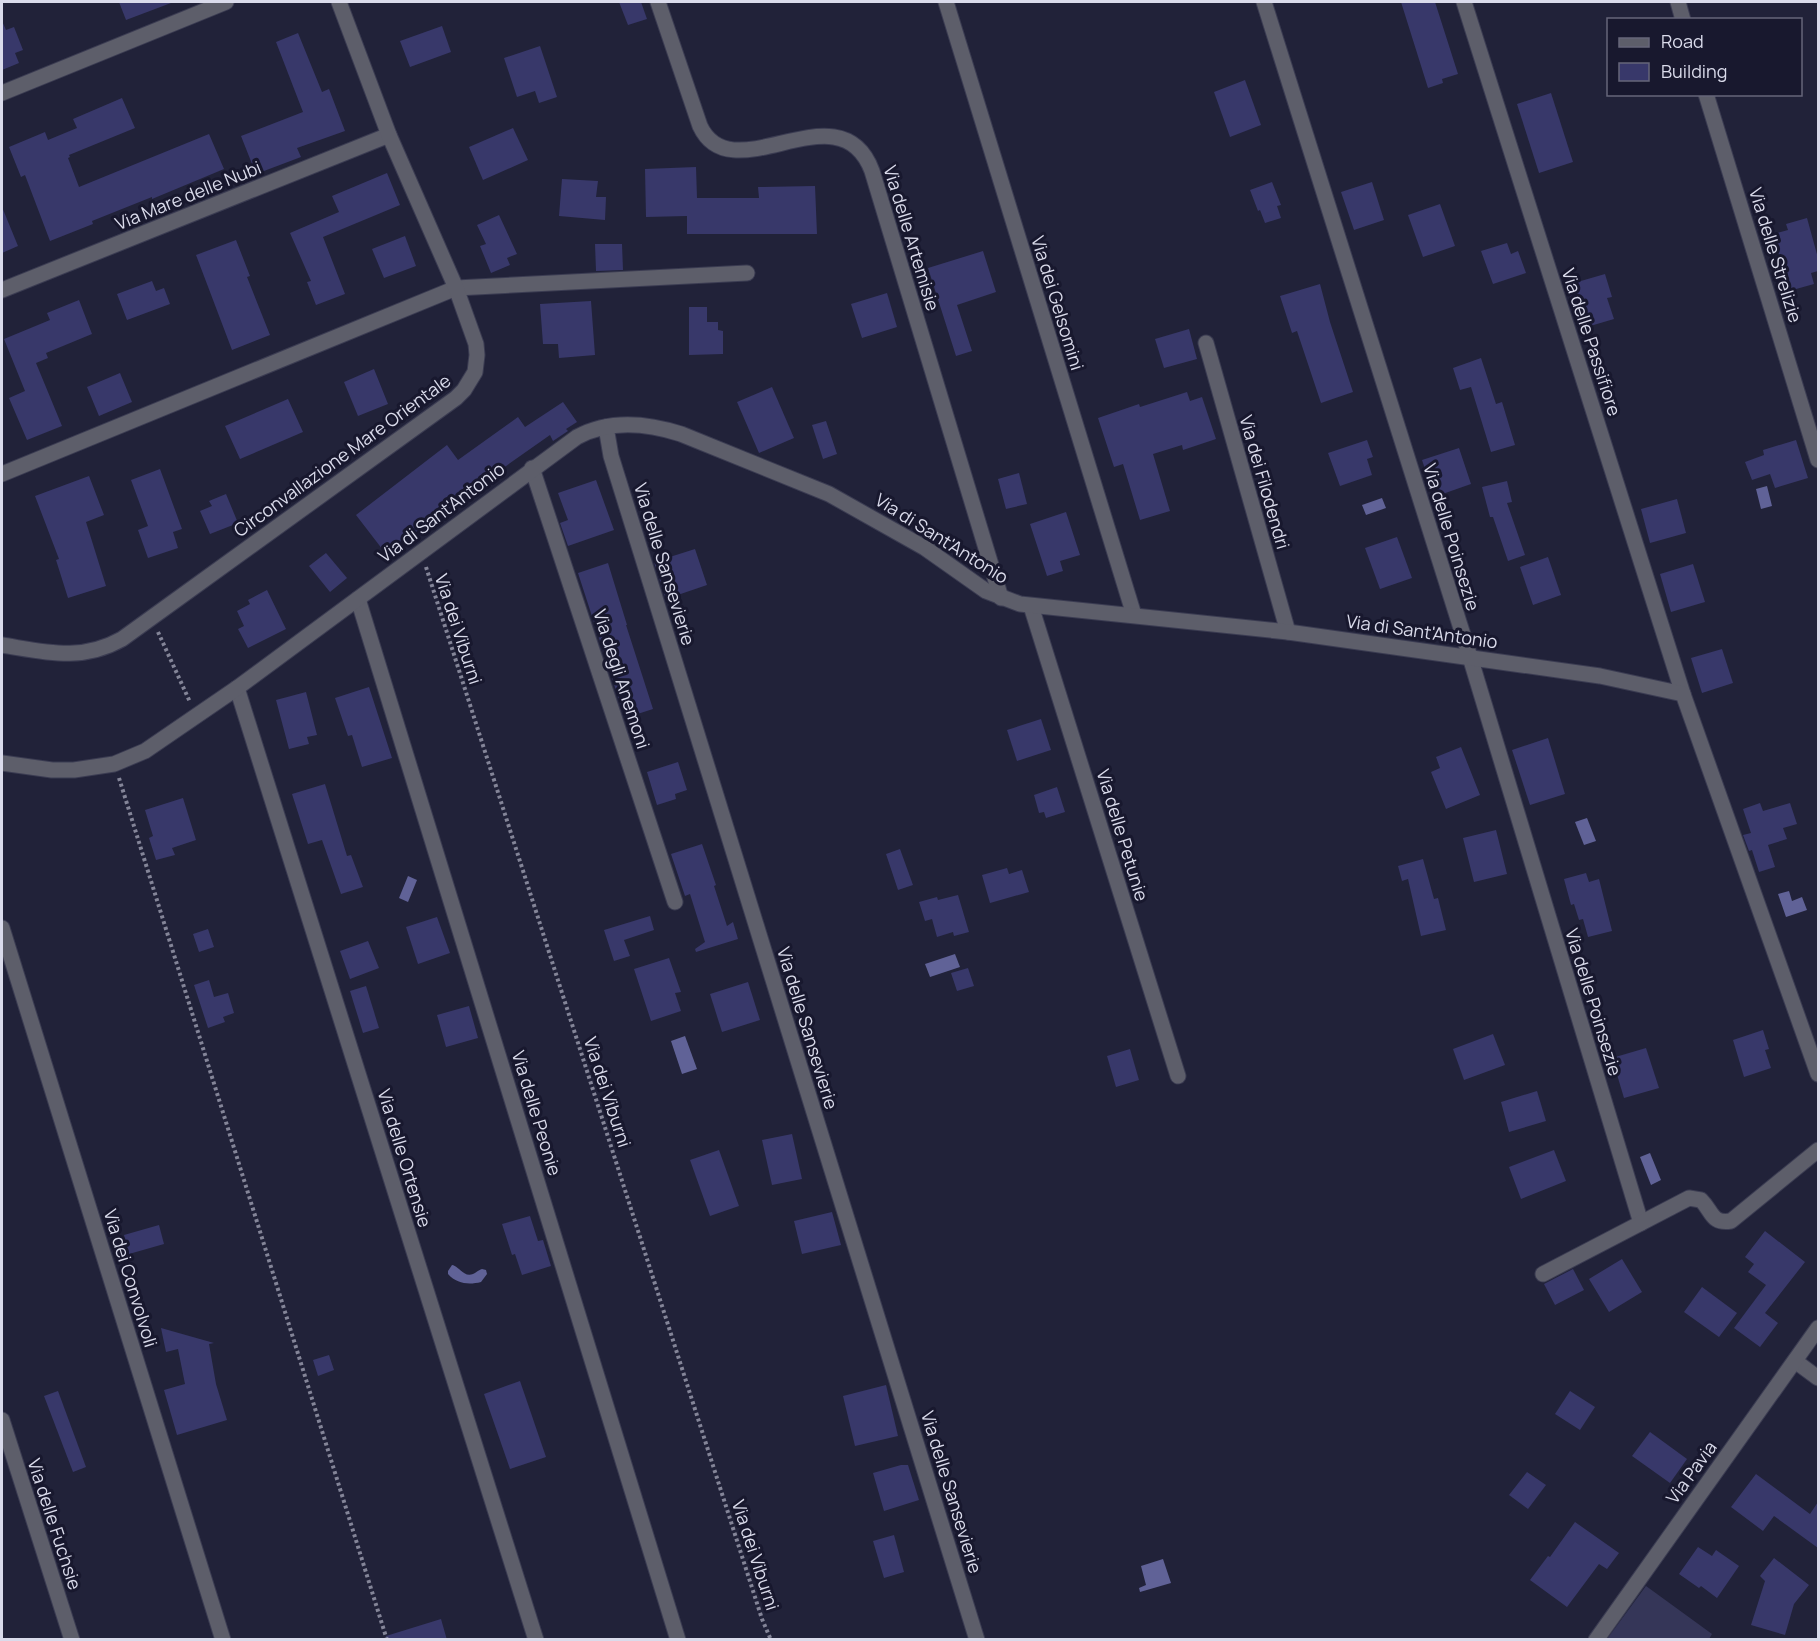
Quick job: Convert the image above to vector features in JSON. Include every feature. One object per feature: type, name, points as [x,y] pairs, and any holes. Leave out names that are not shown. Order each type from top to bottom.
[{"type":"street","points":[[2,93],[226,2]]},
{"type":"street","name":"Circonvallazione Mare Orientale","points":[[2,645],[56,654],[98,650],[116,642],[456,398],[475,372],[477,350],[475,339],[456,288],[389,135],[339,2]]},
{"type":"street","name":"Via delle Artemisie","points":[[658,2],[700,126],[712,142],[726,148],[759,150],[822,135],[850,143],[867,159],[1001,598]]},
{"type":"street","name":"Via dei Gelsomini","points":[[946,2],[1134,615]]},
{"type":"street","name":"Via delle Poinsezie","points":[[1264,2],[1470,657],[1641,1222]]},
{"type":"street","name":"Via delle Passifiore","points":[[1464,2],[1683,694]]},
{"type":"street","points":[[1678,2],[1682,18]]},
{"type":"street","name":"Via delle Strelizie","points":[[1707,96],[1818,460]]},
{"type":"street","name":"Via Mare delle Nubi","points":[[2,290],[389,135]]},
{"type":"street","points":[[2,474],[456,288],[747,273]]},
{"type":"street","name":"Via dei Filodendri","points":[[1206,343],[1288,632]]},
{"type":"street","name":"Via di Sant'Antonio","points":[[2,762],[64,770],[88,769],[114,764],[145,751],[237,688],[577,437],[591,430],[636,425],[672,431],[813,486],[846,502],[906,537],[982,589],[1001,598],[1031,606],[1288,632],[1600,676],[1683,694]]},
{"type":"street","name":"Via delle Sansevierie","points":[[606,427],[611,456],[651,587],[977,1640]]},
{"type":"street","name":"Via degli Anemoni","points":[[532,468],[675,902]]},
{"type":"street","name":"Via delle Peonie","points":[[357,599],[678,1640]]},
{"type":"street","name":"Via delle Petunie","points":[[1031,606],[1178,1076]]},
{"type":"street","name":"Via delle Ortensie","points":[[237,688],[536,1640]]},
{"type":"street","points":[[1683,694],[1818,1074]]},
{"type":"street","name":"Via dei Convolvoli","points":[[2,928],[223,1640]]},
{"type":"street","points":[[1543,1274],[1685,1199],[1694,1198],[1705,1203],[1716,1220],[1731,1221],[1818,1150]]},
{"type":"street","name":"Via Pavia","points":[[1596,1640],[1818,1328]]},
{"type":"street","points":[[1795,1361],[1818,1378]]},
{"type":"street","name":"Via delle Fuchsie","points":[[2,1420],[72,1640]]},
{"type":"path","name":"Via dei Viburni","points":[[422,551],[762,1619],[771,1640]]},
{"type":"path","points":[[151,618],[197,716]]},
{"type":"path","points":[[114,764],[387,1640]]},
{"type":"shaded area","points":[[1767,486],[1772,506],[1761,509],[1756,489]]},
{"type":"shaded area","points":[[1382,498],[1386,508],[1366,515],[1362,505]]},
{"type":"shaded area","points":[[1587,818],[1596,841],[1584,845],[1575,822]]},
{"type":"shaded area","points":[[408,876],[417,880],[408,902],[399,898]]},
{"type":"shaded area","points":[[1789,891],[1792,901],[1802,897],[1807,910],[1786,917],[1778,894]]},
{"type":"shaded area","points":[[955,954],[960,967],[930,977],[925,964]]},
{"type":"shaded area","points":[[685,1036],[697,1069],[682,1074],[671,1041]]},
{"type":"shaded area","points":[[1650,1153],[1661,1180],[1651,1185],[1640,1157]]},
{"type":"shaded area","points":[[452,1265],[470,1275],[482,1269],[486,1270],[487,1274],[481,1282],[463,1283],[448,1274]]},
{"type":"shaded area","points":[[1163,1559],[1171,1583],[1140,1592],[1139,1588],[1146,1585],[1141,1566]]},
{"type":"shaded area","points":[[1646,1586],[1712,1634],[1709,1639],[1607,1639]]},
{"type":"building","points":[[119,2],[171,2],[171,3],[126,20]]},
{"type":"building","points":[[619,2],[641,2],[647,19],[628,25]]},
{"type":"building","points":[[1401,2],[1435,2],[1458,74],[1442,79],[1443,83],[1428,88]]},
{"type":"building","points":[[2,21],[6,30],[14,27],[23,50],[15,53],[19,63],[2,70]]},
{"type":"building","points":[[442,26],[451,52],[410,67],[400,41]]},
{"type":"building","points":[[298,33],[322,92],[329,89],[345,131],[297,148],[301,157],[256,174],[241,136],[303,112],[276,42]]},
{"type":"building","points":[[540,46],[557,97],[539,103],[535,91],[517,97],[504,58]]},
{"type":"building","points":[[1245,80],[1261,125],[1230,137],[1214,92]]},
{"type":"building","points":[[1551,93],[1573,162],[1539,173],[1517,104]]},
{"type":"building","points":[[122,98],[135,128],[69,155],[68,158],[79,187],[209,134],[224,169],[92,221],[93,224],[50,241],[25,175],[21,177],[9,147],[45,132],[48,140],[77,128],[73,119]]},
{"type":"building","points":[[513,128],[528,160],[483,180],[469,147]]},
{"type":"building","points":[[696,167],[697,198],[759,198],[758,187],[815,186],[817,234],[687,234],[687,216],[646,217],[645,169]]},
{"type":"building","points":[[387,173],[400,205],[323,237],[345,294],[316,305],[307,282],[311,281],[290,233],[339,212],[332,196]]},
{"type":"building","points":[[562,179],[598,181],[596,197],[606,197],[605,220],[559,216]]},
{"type":"building","points":[[1272,182],[1281,205],[1277,206],[1281,218],[1265,223],[1250,190]]},
{"type":"building","points":[[1372,182],[1384,220],[1354,230],[1341,192]]},
{"type":"building","points":[[1440,204],[1455,246],[1423,257],[1408,215]]},
{"type":"building","points":[[2,207],[18,246],[2,253]]},
{"type":"building","points":[[499,215],[517,254],[507,258],[510,265],[491,273],[480,246],[486,244],[477,225]]},
{"type":"building","points":[[1807,218],[1818,258],[1818,271],[1811,273],[1814,284],[1789,291],[1773,234],[1788,230],[1786,224]]},
{"type":"building","points":[[405,236],[416,266],[384,278],[372,249]]},
{"type":"building","points":[[236,240],[250,276],[247,277],[270,335],[232,350],[196,255]]},
{"type":"building","points":[[1507,243],[1511,254],[1518,251],[1526,273],[1493,284],[1481,251]]},
{"type":"building","points":[[595,244],[622,244],[623,270],[596,271]]},
{"type":"building","points":[[983,251],[996,292],[957,305],[972,351],[956,356],[928,268]]},
{"type":"building","points":[[1605,274],[1612,297],[1607,298],[1614,319],[1580,329],[1567,285]]},
{"type":"building","points":[[152,281],[156,291],[164,288],[170,304],[127,320],[117,294]]},
{"type":"building","points":[[1320,284],[1353,392],[1321,403],[1297,331],[1292,333],[1280,296]]},
{"type":"building","points":[[887,293],[897,327],[862,338],[851,304]]},
{"type":"building","points":[[79,300],[92,334],[46,353],[48,358],[36,363],[62,426],[27,440],[9,398],[25,391],[4,339],[50,320],[47,313]]},
{"type":"building","points":[[591,301],[595,355],[559,358],[558,344],[543,344],[540,304]]},
{"type":"building","points":[[689,307],[707,307],[707,322],[718,322],[718,330],[723,331],[723,354],[689,355]]},
{"type":"building","points":[[1189,329],[1197,359],[1164,368],[1155,339]]},
{"type":"building","points":[[1481,358],[1496,404],[1502,402],[1515,445],[1491,452],[1471,387],[1460,390],[1453,368]]},
{"type":"building","points":[[374,369],[388,404],[358,416],[344,382]]},
{"type":"building","points":[[120,373],[132,402],[99,416],[87,387]]},
{"type":"building","points":[[772,387],[794,438],[759,453],[737,402]]},
{"type":"building","points":[[1187,392],[1190,401],[1202,397],[1216,439],[1183,450],[1182,445],[1153,454],[1170,511],[1140,520],[1123,464],[1114,467],[1098,418],[1139,404],[1140,407]]},
{"type":"building","points":[[288,399],[303,432],[240,459],[225,426]]},
{"type":"building","points":[[563,402],[577,422],[566,429],[568,431],[553,441],[550,435],[386,554],[356,515],[447,445],[458,460],[518,417],[525,427]]},
{"type":"building","points":[[826,421],[837,454],[823,459],[812,425]]},
{"type":"building","points":[[1367,440],[1373,457],[1367,459],[1372,475],[1340,486],[1328,453]]},
{"type":"building","points":[[1796,440],[1808,478],[1775,488],[1770,474],[1752,480],[1745,462],[1764,455],[1763,450]]},
{"type":"building","points":[[1459,448],[1471,484],[1434,497],[1422,460]]},
{"type":"building","points":[[160,469],[182,529],[173,532],[178,548],[148,558],[138,530],[148,526],[131,480]]},
{"type":"building","points":[[1019,473],[1027,504],[1006,509],[998,479]]},
{"type":"building","points":[[89,476],[104,515],[86,522],[106,586],[68,598],[56,560],[59,559],[35,496]]},
{"type":"building","points":[[596,480],[614,530],[568,546],[560,523],[568,520],[558,493]]},
{"type":"building","points":[[1507,481],[1512,502],[1507,503],[1525,555],[1508,561],[1493,517],[1490,517],[1482,487]]},
{"type":"building","points":[[226,494],[238,523],[210,534],[200,511],[212,506],[209,501]]},
{"type":"building","points":[[1677,499],[1686,533],[1650,543],[1641,509]]},
{"type":"building","points":[[1066,512],[1080,555],[1060,561],[1063,571],[1047,576],[1030,524]]},
{"type":"building","points":[[1397,537],[1412,578],[1380,589],[1365,548]]},
{"type":"building","points":[[695,549],[707,585],[666,599],[654,562]]},
{"type":"building","points":[[326,553],[347,578],[330,592],[309,566]]},
{"type":"building","points":[[1548,557],[1561,595],[1533,605],[1520,567]]},
{"type":"building","points":[[608,563],[653,709],[625,718],[578,573]]},
{"type":"building","points":[[1693,564],[1705,602],[1671,612],[1660,574]]},
{"type":"building","points":[[267,590],[286,629],[248,648],[238,629],[244,626],[237,611],[250,604],[248,600]]},
{"type":"building","points":[[1722,649],[1733,683],[1702,693],[1691,658]]},
{"type":"building","points":[[369,687],[392,758],[362,767],[352,735],[348,736],[335,698]]},
{"type":"building","points":[[306,692],[317,735],[307,737],[309,744],[289,749],[276,700]]},
{"type":"building","points":[[1041,719],[1051,750],[1017,761],[1007,730]]},
{"type":"building","points":[[1548,738],[1565,794],[1530,805],[1512,750]]},
{"type":"building","points":[[1461,747],[1480,795],[1446,809],[1431,772],[1440,768],[1436,757]]},
{"type":"building","points":[[678,762],[687,790],[675,794],[676,799],[657,805],[647,772]]},
{"type":"building","points":[[325,784],[347,856],[351,855],[363,887],[341,894],[322,840],[308,844],[292,794]]},
{"type":"building","points":[[1057,787],[1065,812],[1046,818],[1044,812],[1039,813],[1034,795]]},
{"type":"building","points":[[183,798],[196,840],[172,848],[175,855],[156,860],[149,838],[153,836],[145,810]]},
{"type":"building","points":[[1760,803],[1763,811],[1790,803],[1797,824],[1783,828],[1787,839],[1768,845],[1775,867],[1759,872],[1752,850],[1749,851],[1743,835],[1751,833],[1743,809]]},
{"type":"building","points":[[1496,830],[1507,874],[1474,882],[1463,838]]},
{"type":"building","points":[[702,844],[727,926],[733,922],[738,939],[696,952],[695,949],[705,942],[690,894],[685,896],[671,854]]},
{"type":"building","points":[[900,849],[913,885],[898,890],[886,854]]},
{"type":"building","points":[[1423,859],[1434,899],[1438,898],[1446,930],[1421,936],[1408,879],[1402,881],[1398,866]]},
{"type":"building","points":[[1007,868],[1009,874],[1022,870],[1029,892],[990,903],[982,875]]},
{"type":"building","points":[[1586,873],[1589,882],[1599,879],[1612,931],[1588,937],[1583,919],[1579,920],[1574,904],[1571,905],[1564,879]]},
{"type":"building","points":[[958,895],[969,932],[954,936],[953,932],[937,937],[932,919],[925,921],[919,902]]},
{"type":"building","points":[[650,916],[654,930],[624,940],[630,956],[614,961],[604,930]]},
{"type":"building","points":[[437,917],[450,953],[418,964],[406,927]]},
{"type":"building","points":[[208,929],[214,947],[199,952],[193,934]]},
{"type":"building","points":[[368,941],[379,968],[350,979],[340,951]]},
{"type":"building","points":[[669,958],[681,992],[675,993],[681,1011],[651,1021],[634,969]]},
{"type":"building","points":[[968,968],[974,986],[957,991],[951,973]]},
{"type":"building","points":[[209,980],[214,997],[228,993],[234,1013],[223,1017],[225,1022],[208,1028],[194,985]]},
{"type":"building","points":[[748,982],[760,1020],[722,1032],[710,994]]},
{"type":"building","points":[[366,986],[379,1028],[363,1033],[350,991]]},
{"type":"building","points":[[469,1006],[478,1038],[446,1047],[437,1015]]},
{"type":"building","points":[[1763,1030],[1769,1049],[1765,1050],[1771,1068],[1744,1077],[1733,1040]]},
{"type":"building","points":[[1493,1034],[1505,1065],[1464,1080],[1453,1049]]},
{"type":"building","points":[[1646,1048],[1659,1088],[1624,1098],[1612,1058]]},
{"type":"building","points":[[1130,1049],[1139,1080],[1116,1087],[1107,1056]]},
{"type":"building","points":[[1537,1091],[1546,1121],[1509,1132],[1501,1102]]},
{"type":"building","points":[[792,1134],[802,1179],[772,1185],[762,1140]]},
{"type":"building","points":[[719,1150],[739,1206],[710,1216],[690,1160]]},
{"type":"building","points":[[1554,1150],[1566,1181],[1521,1199],[1509,1167]]},
{"type":"building","points":[[832,1212],[841,1245],[802,1254],[794,1221]]},
{"type":"building","points":[[530,1216],[538,1241],[543,1240],[551,1266],[522,1275],[515,1254],[512,1255],[502,1224]]},
{"type":"building","points":[[159,1225],[164,1244],[129,1254],[124,1235]]},
{"type":"building","points":[[1765,1231],[1805,1262],[1765,1313],[1778,1323],[1760,1347],[1734,1328],[1766,1285],[1748,1272],[1754,1264],[1745,1257]]},
{"type":"building","points":[[1622,1259],[1642,1292],[1609,1312],[1589,1279]]},
{"type":"building","points":[[1573,1269],[1584,1290],[1555,1305],[1544,1284]]},
{"type":"building","points":[[1702,1287],[1737,1313],[1719,1337],[1684,1312]]},
{"type":"building","points":[[161,1328],[214,1343],[209,1344],[216,1384],[227,1420],[177,1435],[164,1390],[185,1384],[178,1349],[166,1352]]},
{"type":"building","points":[[329,1355],[334,1370],[318,1376],[313,1360]]},
{"type":"building","points":[[520,1381],[546,1457],[510,1469],[484,1394]]},
{"type":"building","points":[[886,1385],[898,1436],[855,1446],[843,1396]]},
{"type":"building","points":[[58,1391],[86,1467],[73,1472],[44,1396]]},
{"type":"building","points":[[1570,1391],[1595,1407],[1580,1430],[1555,1414]]},
{"type":"building","points":[[1650,1432],[1687,1459],[1670,1483],[1632,1456]]},
{"type":"building","points":[[908,1465],[919,1500],[884,1511],[873,1473]]},
{"type":"building","points":[[1527,1472],[1546,1485],[1528,1509],[1509,1495]]},
{"type":"building","points":[[1756,1474],[1810,1514],[1818,1502],[1818,1548],[1774,1516],[1763,1531],[1731,1507]]},
{"type":"building","points":[[1575,1522],[1619,1553],[1607,1569],[1599,1564],[1567,1607],[1530,1580]]},
{"type":"building","points":[[894,1535],[904,1572],[884,1578],[873,1541]]},
{"type":"building","points":[[1698,1547],[1712,1556],[1716,1550],[1739,1566],[1717,1598],[1679,1574]]},
{"type":"building","points":[[1774,1558],[1809,1585],[1794,1604],[1785,1635],[1751,1625],[1765,1581],[1760,1576]]},
{"type":"building","points":[[441,1619],[447,1640],[386,1640],[386,1636]]}]
